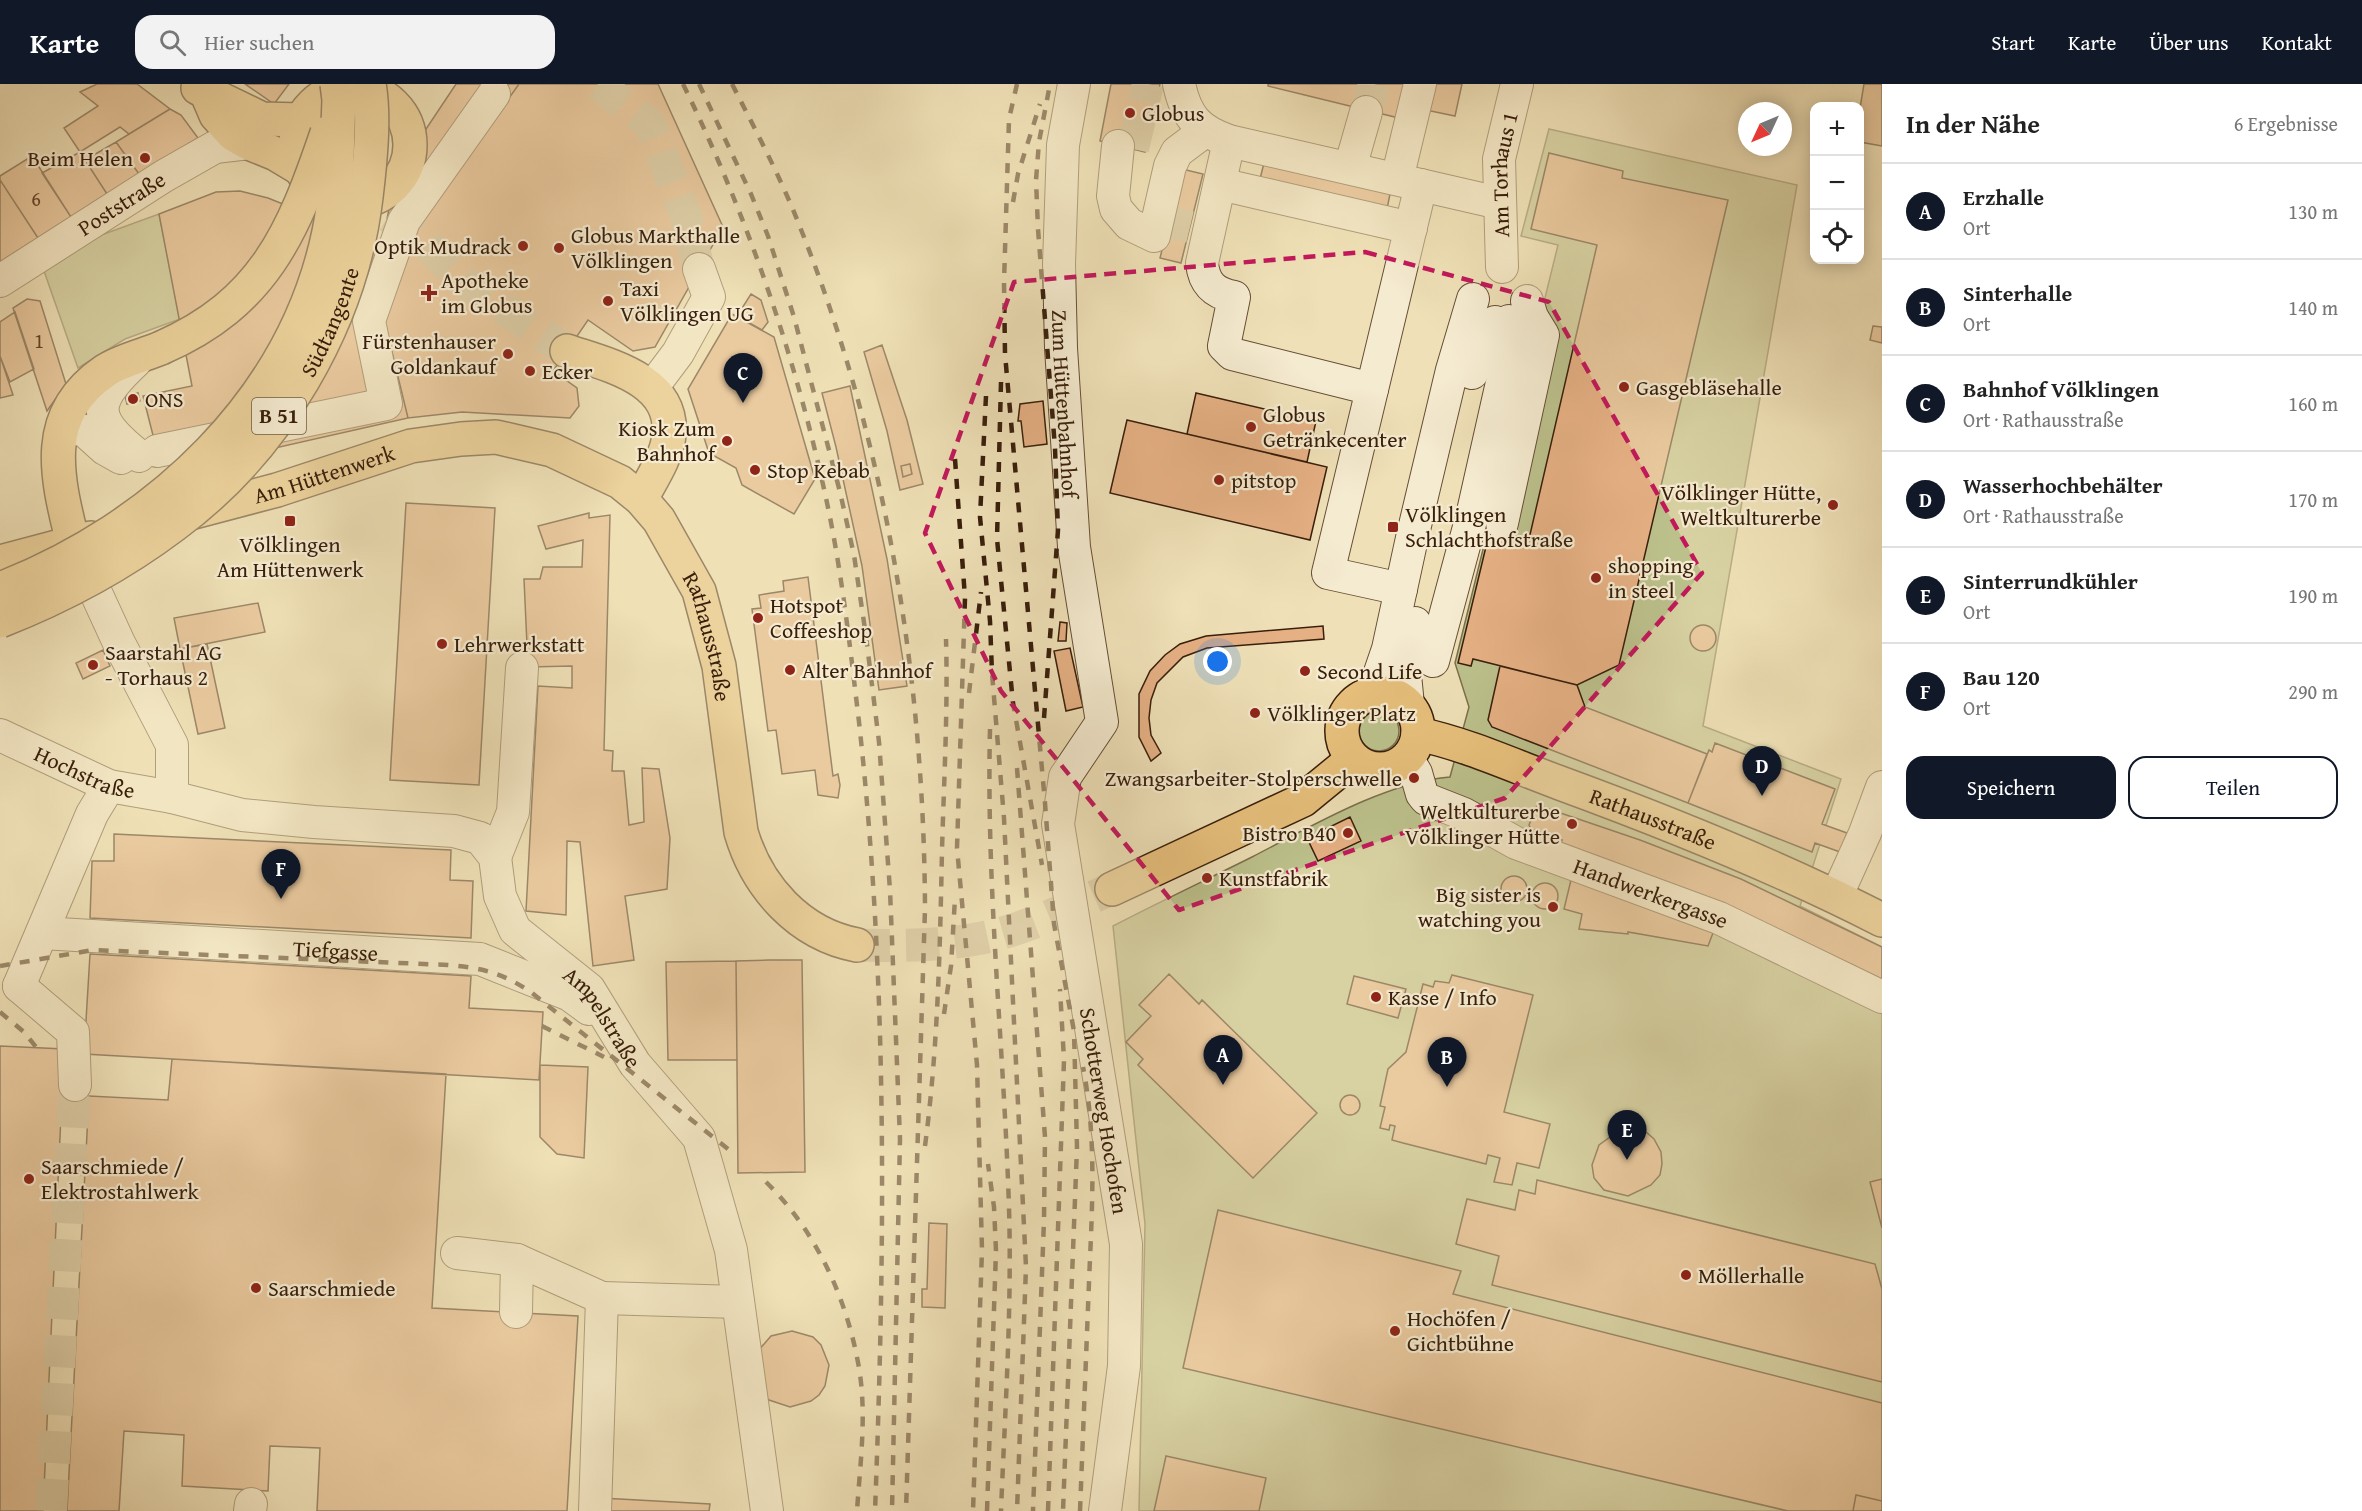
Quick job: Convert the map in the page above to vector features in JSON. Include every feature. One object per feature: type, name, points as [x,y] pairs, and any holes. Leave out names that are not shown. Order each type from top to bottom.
[{"type":"main road","name":"Südtangente","points":[[0,621],[33,608],[109,568],[176,524],[233,472],[280,414],[317,353],[340,303],[356,253],[364,218],[369,175],[369,84]]},
{"type":"main road","points":[[364,88],[384,98],[395,96],[406,126],[410,146],[397,196],[359,201],[332,198],[310,182],[302,169],[296,143],[302,120],[314,103],[333,90],[364,88]]},
{"type":"main road","points":[[199,89],[262,119],[302,120]]},
{"type":"main road","points":[[199,89],[216,115],[233,134],[302,169]]},
{"type":"main road","name":"Südtangente","points":[[0,589],[94,543],[130,520],[182,479],[228,433],[273,371],[295,331],[320,270],[334,204],[333,90]]},
{"type":"main road","points":[[73,543],[58,470],[57,450],[71,403],[107,369],[150,353],[212,321],[244,295],[279,250],[305,197],[333,90]]},
{"type":"main road","points":[[567,351],[625,371],[651,389],[662,400],[668,417],[669,435],[665,452],[641,499]]},
{"type":"main road","name":"Am Hüttenwerk","points":[[0,562],[277,490],[411,446],[462,439],[496,437],[552,450],[620,482],[641,499]]},
{"type":"main road","name":"Rathausstraße","points":[[641,499],[664,528],[699,591],[719,666],[741,832],[747,853],[758,873],[785,907],[821,933],[842,942],[857,945]]},
{"type":"main road","points":[[1373,693],[1392,694],[1411,733],[1395,767],[1380,770],[1365,767],[1353,759],[1344,745],[1341,728],[1346,712],[1357,699],[1373,693]]},
{"type":"main road","name":"Rathausstraße","points":[[1411,733],[1458,746],[1585,792],[1836,897],[1882,920]]},
{"type":"main road","points":[[1112,889],[1303,800],[1353,759]]},
{"type":"street","name":"Zum Hüttenbahnhof","points":[[1074,84],[1063,145],[1059,264],[1061,348],[1074,547],[1102,722]]},
{"type":"street","points":[[1179,84],[1185,106],[1196,122],[1217,136],[1499,203]]},
{"type":"street","points":[[1401,589],[1328,573],[1411,228],[1409,182],[1420,84]]},
{"type":"street","name":"Am Torhaus 1","points":[[1502,267],[1499,159],[1517,84]]},
{"type":"street","points":[[63,426],[85,431],[122,459],[386,404],[369,321],[404,221],[494,94]]},
{"type":"street","points":[[1350,168],[1366,112]]},
{"type":"street","points":[[1125,148],[1114,166],[1116,180],[1113,196],[1120,216],[1130,224],[1176,228],[1220,184],[1217,136]]},
{"type":"street","points":[[1217,136],[1177,152],[1170,166],[1176,228],[1202,263],[1203,275],[1210,286],[1218,292],[1234,297],[1224,341],[1227,351],[1372,389]]},
{"type":"street","name":"Poststraße","points":[[0,281],[164,176],[215,147],[249,143]]},
{"type":"street","points":[[1220,184],[1411,228]]},
{"type":"street","points":[[1373,693],[1388,649],[1455,359],[1473,300],[1473,291],[1480,276],[1486,271],[1502,267],[1511,269],[1525,282],[1528,291],[1510,315],[1512,338],[1472,516],[1433,661]]},
{"type":"street","points":[[651,389],[678,353],[709,297],[699,269]]},
{"type":"street","points":[[1473,300],[1480,314],[1532,317],[1543,335],[1502,523]]},
{"type":"street","name":"Handwerkergasse","points":[[1510,315],[1481,337],[1408,654],[1405,675],[1416,773],[1422,794],[1426,799],[1464,814],[1516,843],[1719,918],[1882,997]]},
{"type":"street","points":[[148,454],[115,437],[103,414],[107,390],[150,353]]},
{"type":"street","points":[[73,543],[120,643],[172,745],[172,798],[242,815],[454,831],[480,838],[495,857],[513,812],[522,668]]},
{"type":"street","name":"Schotterweg Hochofen","points":[[1102,722],[1065,777],[1058,824],[1126,1244],[1124,1366],[1105,1511]]},
{"type":"street","name":"Hochstraße","points":[[0,735],[109,786],[172,798]]},
{"type":"street","points":[[75,1086],[73,1032],[10,991],[42,933],[92,814],[109,786]]},
{"type":"street","points":[[1836,897],[1865,833],[1882,787]]},
{"type":"street","name":"Ampelstraße","points":[[495,857],[500,897],[514,930],[589,989],[635,1064],[699,1138],[731,1250],[767,1511]]},
{"type":"street","name":"Tiefgasse","points":[[42,933],[480,959],[570,995],[612,1026]]},
{"type":"street","points":[[457,1253],[517,1260],[602,1298],[738,1302]]},
{"type":"street","points":[[516,1312],[517,1260]]},
{"type":"street","points":[[595,1511],[602,1298]]},
{"type":"highlighted area","points":[[1365,252],[1549,302],[1702,573],[1505,798],[1179,910],[1001,691],[925,533],[1014,282]]},
{"type":"green space","name":"Weltkulturerbe Völklinger Hütte","points":[[1549,129],[1797,185],[1703,726],[1841,779],[1800,906],[1882,947],[1882,1511],[1139,1511],[1145,1224],[1113,926],[1349,808],[1400,787],[1450,777],[1469,707],[1455,663],[1558,245],[1521,236]]},
{"type":"green space","points":[[159,214],[180,319],[125,339],[78,368],[44,271],[85,241]]},
{"type":"green space","points":[[1379,711],[1387,712],[1393,717],[1398,723],[1398,739],[1393,745],[1387,750],[1379,751],[1371,750],[1365,745],[1360,739],[1359,731],[1360,723],[1365,717],[1371,712]]},
{"type":"building","points":[[97,84],[137,84],[170,109],[129,134],[120,127],[80,152],[64,128],[98,106],[80,92]]},
{"type":"building","points":[[245,84],[289,84],[274,104]]},
{"type":"building","points":[[456,84],[519,84],[413,233],[382,244],[393,189],[410,153]]},
{"type":"building","name":"Globus Markthalle Völklingen","points":[[519,84],[658,84],[723,227],[655,347],[633,351],[588,320],[553,371],[577,388],[579,406],[570,418],[462,412],[408,418],[383,315],[413,233]]},
{"type":"building","name":"Globus","points":[[1111,84],[1160,84],[1145,152],[1100,141]]},
{"type":"building","points":[[1268,84],[1407,84],[1399,118],[1268,86]]},
{"type":"building","points":[[1427,84],[1462,84],[1455,116],[1421,109]]},
{"type":"building","points":[[1864,84],[1882,84],[1882,146],[1864,143],[1864,102],[1861,102]]},
{"type":"building","points":[[170,109],[181,115],[198,138],[139,174],[116,142]]},
{"type":"building","points":[[116,142],[139,174],[107,194],[85,160]]},
{"type":"building","points":[[80,152],[107,194],[71,217],[42,173]]},
{"type":"building","name":"Gasgebläsehalle","points":[[1549,153],[1623,171],[1622,178],[1728,200],[1619,665],[1577,685],[1473,659],[1471,666],[1458,663],[1490,530],[1529,539],[1597,245],[1531,229]]},
{"type":"building","points":[[32,156],[71,217],[38,238],[0,180],[0,176]]},
{"type":"building","points":[[1265,159],[1391,189],[1387,209],[1260,179]]},
{"type":"building","points":[[1182,169],[1203,174],[1181,263],[1160,258]]},
{"type":"building","points":[[0,180],[38,238],[0,262]]},
{"type":"building","points":[[240,191],[268,198],[382,244],[383,315],[408,418],[187,468],[181,461],[157,451],[143,396],[192,386],[159,214],[216,192]]},
{"type":"building","points":[[751,294],[761,300],[768,322],[762,330],[737,316]]},
{"type":"building","points":[[27,299],[40,301],[66,384],[47,411],[13,308]]},
{"type":"building","points":[[15,312],[34,369],[10,382],[0,356],[0,322]]},
{"type":"building","points":[[732,314],[774,337],[815,479],[794,514],[742,485],[736,468],[709,453],[688,389]]},
{"type":"building","points":[[1873,326],[1882,327],[1882,343],[1870,340]]},
{"type":"building","points":[[882,345],[907,420],[923,484],[900,490],[887,431],[864,352]]},
{"type":"building","points":[[0,356],[13,395],[0,398]]},
{"type":"building","points":[[850,386],[887,559],[907,686],[879,690],[862,566],[822,393]]},
{"type":"building","name":"ONS","points":[[138,393],[140,401],[127,404],[125,396]]},
{"type":"building","name":"Globus Getränkecenter","points":[[1196,393],[1316,421],[1307,462],[1187,434]]},
{"type":"building","points":[[1043,401],[1047,444],[1024,447],[1021,421],[1018,421],[1020,404]]},
{"type":"building","name":"pitstop","points":[[1127,420],[1327,467],[1310,540],[1110,493]]},
{"type":"building","points":[[910,464],[912,474],[903,477],[901,466]]},
{"type":"building","name":"Lehrwerkstatt","points":[[406,503],[495,508],[479,785],[390,780]]},
{"type":"building","points":[[589,513],[589,518],[610,515],[604,750],[613,751],[612,771],[624,771],[629,825],[644,822],[642,768],[659,769],[670,838],[667,889],[625,896],[634,960],[593,966],[580,842],[567,841],[566,915],[526,911],[538,686],[572,688],[572,666],[528,667],[524,579],[540,579],[543,567],[582,567],[583,540],[546,549],[538,526]]},
{"type":"building","name":"Alter Bahnhof","points":[[808,577],[833,776],[838,774],[840,785],[838,798],[818,795],[815,770],[782,774],[776,730],[768,731],[752,609],[761,608],[759,595],[784,591],[783,581]]},
{"type":"building","points":[[258,603],[265,632],[180,649],[174,618]]},
{"type":"building","points":[[1060,622],[1067,623],[1066,641],[1058,641]]},
{"type":"building","points":[[1703,625],[1712,629],[1716,638],[1712,647],[1703,651],[1694,647],[1690,638],[1694,629]]},
{"type":"building","points":[[1323,626],[1324,639],[1207,648],[1183,657],[1157,683],[1151,700],[1149,718],[1151,735],[1161,753],[1151,761],[1139,737],[1139,694],[1150,671],[1165,655],[1180,644],[1206,636]]},
{"type":"building","points":[[207,644],[225,728],[198,734],[180,649]]},
{"type":"building","points":[[1070,648],[1083,707],[1066,711],[1054,651]]},
{"type":"building","name":"Saarstahl AG - Torhaus 2","points":[[103,650],[110,666],[83,679],[76,663]]},
{"type":"building","points":[[1500,666],[1577,685],[1585,707],[1707,754],[1688,803],[1492,727],[1488,720]]},
{"type":"building","points":[[1715,743],[1835,789],[1822,824],[1847,833],[1840,852],[1815,843],[1812,852],[1688,803],[1709,750],[1712,752]]},
{"type":"building","points":[[1537,805],[1640,840],[1741,879],[1882,947],[1882,992],[1559,850],[1562,840],[1531,829],[1529,825]]},
{"type":"building","name":"Bistro B40","points":[[1350,817],[1361,841],[1318,861],[1307,838]]},
{"type":"building","points":[[114,834],[451,850],[450,880],[473,881],[471,938],[90,918],[92,861],[114,861]]},
{"type":"building","points":[[1514,876],[1523,880],[1527,889],[1523,898],[1514,902],[1505,898],[1501,889],[1505,880]]},
{"type":"building","points":[[1571,880],[1716,925],[1708,946],[1628,932],[1628,934],[1579,929],[1582,914],[1564,909]]},
{"type":"building","points":[[1545,883],[1554,887],[1558,896],[1554,905],[1545,909],[1536,905],[1532,896],[1536,887]]},
{"type":"building","points":[[90,954],[471,976],[469,1008],[543,1012],[539,1080],[84,1054]]},
{"type":"building","points":[[802,960],[805,1172],[738,1173],[736,961]]},
{"type":"building","points":[[736,961],[737,1060],[668,1060],[666,962]]},
{"type":"building","points":[[1169,974],[1199,1004],[1202,1000],[1317,1113],[1253,1178],[1138,1065],[1143,1059],[1126,1042],[1151,1016],[1139,1005]]},
{"type":"building","points":[[1452,975],[1533,995],[1504,1112],[1550,1124],[1539,1168],[1517,1163],[1512,1185],[1494,1182],[1500,1158],[1488,1155],[1486,1164],[1392,1140],[1395,1126],[1390,1125],[1389,1130],[1380,1128],[1385,1107],[1380,1106],[1388,1069],[1406,1052],[1423,984],[1433,987],[1435,981],[1449,983]]},
{"type":"building","name":"Kasse / Info","points":[[1354,976],[1406,989],[1398,1018],[1347,1004]]},
{"type":"building","name":"Saarschmiede / Elektrostahlwerk","points":[[0,1046],[64,1049],[43,1511],[0,1511]]},
{"type":"building","name":"Saarschmiede","points":[[172,1059],[446,1074],[432,1308],[578,1316],[567,1511],[317,1511],[320,1448],[270,1446],[268,1491],[182,1486],[184,1435],[124,1431],[119,1511],[67,1511],[89,1096],[168,1100]]},
{"type":"building","points":[[540,1065],[588,1067],[584,1158],[557,1154],[540,1137]]},
{"type":"building","points":[[1350,1095],[1357,1098],[1360,1105],[1357,1112],[1350,1115],[1343,1112],[1340,1105],[1343,1098]]},
{"type":"building","points":[[1624,1127],[1646,1132],[1654,1139],[1661,1152],[1662,1164],[1660,1175],[1651,1185],[1628,1196],[1604,1190],[1594,1178],[1592,1165],[1599,1145]]},
{"type":"building","points":[[1882,1179],[1882,1228],[1870,1182]]},
{"type":"building","name":"Möllerhalle","points":[[1537,1180],[1875,1264],[1882,1289],[1882,1382],[1492,1285],[1499,1256],[1456,1244],[1467,1199],[1515,1210],[1519,1190],[1535,1194]]},
{"type":"building","name":"Hochöfen / Gichtbühne","points":[[1218,1210],[1461,1271],[1453,1294],[1882,1403],[1882,1501],[1856,1495],[1853,1511],[1788,1511],[1183,1368]]},
{"type":"building","points":[[929,1223],[947,1224],[945,1308],[922,1307],[922,1289],[927,1289]]},
{"type":"building","points":[[792,1331],[813,1337],[821,1345],[829,1365],[825,1386],[819,1395],[811,1401],[790,1407],[769,1400],[761,1393],[757,1352],[771,1336]]},
{"type":"building","points":[[1166,1456],[1266,1478],[1259,1511],[1154,1511]]},
{"type":"building","points":[[1856,1495],[1882,1501],[1882,1511],[1853,1511]]},
{"type":"building","points":[[601,1498],[710,1504],[709,1511],[600,1511]]},
{"type":"tunnel","points":[[598,84],[650,124],[686,217],[699,269]]},
{"type":"tunnel","points":[[1133,149],[1148,84]]},
{"type":"tunnel","points":[[1366,112],[1374,84]]},
{"type":"tunnel","points":[[388,216],[411,229],[465,282],[567,351]]},
{"type":"tunnel","points":[[1169,222],[1190,227]]},
{"type":"tunnel","points":[[857,945],[941,944],[991,936],[1037,921],[1112,889]]},
{"type":"tunnel","points":[[51,1511],[75,1085]]},
{"type":"railway","points":[[683,84],[728,184],[767,286],[784,339],[800,391],[826,498],[845,610],[868,820],[879,1017],[882,1215],[875,1511]]},
{"type":"railway","points":[[699,84],[751,194],[768,236],[794,317],[840,492],[854,555],[866,636],[879,742],[890,890],[900,1139],[892,1511]]},
{"type":"railway","points":[[732,84],[768,155],[800,227],[830,309],[856,392],[877,476],[908,648],[923,822],[925,909],[906,1511]]},
{"type":"railway","points":[[1017,84],[1009,119],[1004,283],[1005,354],[1054,924],[1074,1031],[1077,1147],[1063,1511]]},
{"type":"railway","points":[[1044,718],[1058,530],[1055,448],[1036,180],[1039,142],[1050,84]]},
{"type":"railway","points":[[1013,202],[1018,174],[1040,104]]},
{"type":"railway","points":[[1001,382],[997,539],[1013,703],[1042,865]]},
{"type":"railway","points":[[986,396],[980,517],[1004,818],[1026,1267],[1017,1511]]},
{"type":"railway","points":[[955,459],[965,598],[957,848],[977,1065],[982,1250],[973,1511]]},
{"type":"railway","points":[[969,693],[981,592]]},
{"type":"railway","points":[[925,1146],[936,1035],[946,718],[946,639]]},
{"type":"railway","points":[[990,729],[991,848],[1010,1246],[1008,1360],[1001,1511]]},
{"type":"railway","points":[[1017,768],[1045,1137],[1033,1511]]},
{"type":"railway","points":[[944,1014],[951,966],[955,898]]},
{"type":"railway","points":[[0,966],[93,950],[448,965],[482,970],[502,976],[532,993],[728,1149]]},
{"type":"railway","points":[[1048,1511],[1064,1060],[1060,989]]},
{"type":"railway","points":[[0,1012],[24,1032],[36,1047]]},
{"type":"railway","points":[[542,1026],[604,1057]]},
{"type":"railway","points":[[1080,1511],[1092,1174],[1090,1120],[1083,1067]]},
{"type":"railway","points":[[987,1511],[996,1251],[994,1207],[988,1164]]},
{"type":"railway","points":[[766,1182],[800,1222],[827,1267],[854,1342],[862,1404],[857,1511]]},
{"type":"place","name":"Globus","points":[[1130,113]]},
{"type":"place","name":"Beim Helen","points":[[145,158]]},
{"type":"place","name":"Optik Mudrack","points":[[523,246]]},
{"type":"place","name":"Globus Markthalle Völklingen","points":[[559,248]]},
{"type":"place","name":"Apotheke im Globus","points":[[429,293]]},
{"type":"place","name":"Taxi Völklingen UG","points":[[608,301]]},
{"type":"place","name":"Fürstenhauser Goldankauf","points":[[508,354]]},
{"type":"place","name":"Ecker","points":[[530,371]]},
{"type":"place","name":"Gasgebläsehalle","points":[[1624,387]]},
{"type":"place","name":"ONS","points":[[133,399]]},
{"type":"place","name":"Bahnhof Völklingen","points":[[743,403]]},
{"type":"place","name":"Globus Getränkecenter","points":[[1251,427]]},
{"type":"place","name":"Kiosk Zum Bahnhof","points":[[727,441]]},
{"type":"place","name":"Stop Kebab","points":[[755,470]]},
{"type":"place","name":"pitstop","points":[[1219,480]]},
{"type":"place","name":"Völklinger Hütte, Weltkulturerbe","points":[[1833,505]]},
{"type":"place","name":"Völklingen Am Hüttenwerk","points":[[290,521]]},
{"type":"place","name":"Völklingen Schlachthofstraße","points":[[1393,527]]},
{"type":"place","name":"shopping in steel","points":[[1596,578]]},
{"type":"place","name":"Hotspot Coffeeshop","points":[[758,618]]},
{"type":"place","name":"Lehrwerkstatt","points":[[442,644]]},
{"type":"place","name":"Saarstahl AG - Torhaus 2","points":[[93,665]]},
{"type":"place","name":"Alter Bahnhof","points":[[790,670]]},
{"type":"place","name":"Second Life","points":[[1305,671]]},
{"type":"place","name":"Völklinger Platz","points":[[1255,713]]},
{"type":"place","name":"Zwangsarbeiter-Stolperschwelle","points":[[1414,778]]},
{"type":"place","name":"Wasserhochbehälter","points":[[1762,796]]},
{"type":"place","name":"Weltkulturerbe Völklinger Hütte","points":[[1572,824]]},
{"type":"place","name":"Bistro B40","points":[[1348,833]]},
{"type":"place","name":"Kunstfabrik","points":[[1207,878]]},
{"type":"place","name":"Bau 120","points":[[281,899]]},
{"type":"place","name":"Big sister is watching you","points":[[1553,907]]},
{"type":"place","name":"Kasse / Info","points":[[1376,997]]},
{"type":"place","name":"Erzhalle","points":[[1223,1085]]},
{"type":"place","name":"Sinterhalle","points":[[1447,1087]]},
{"type":"place","name":"Sinterrundkühler","points":[[1627,1160]]},
{"type":"place","name":"Saarschmiede / Elektrostahlwerk","points":[[29,1179]]},
{"type":"place","name":"Möllerhalle","points":[[1686,1275]]},
{"type":"place","name":"Saarschmiede","points":[[256,1288]]},
{"type":"place","name":"Hochöfen / Gichtbühne","points":[[1395,1331]]}]
